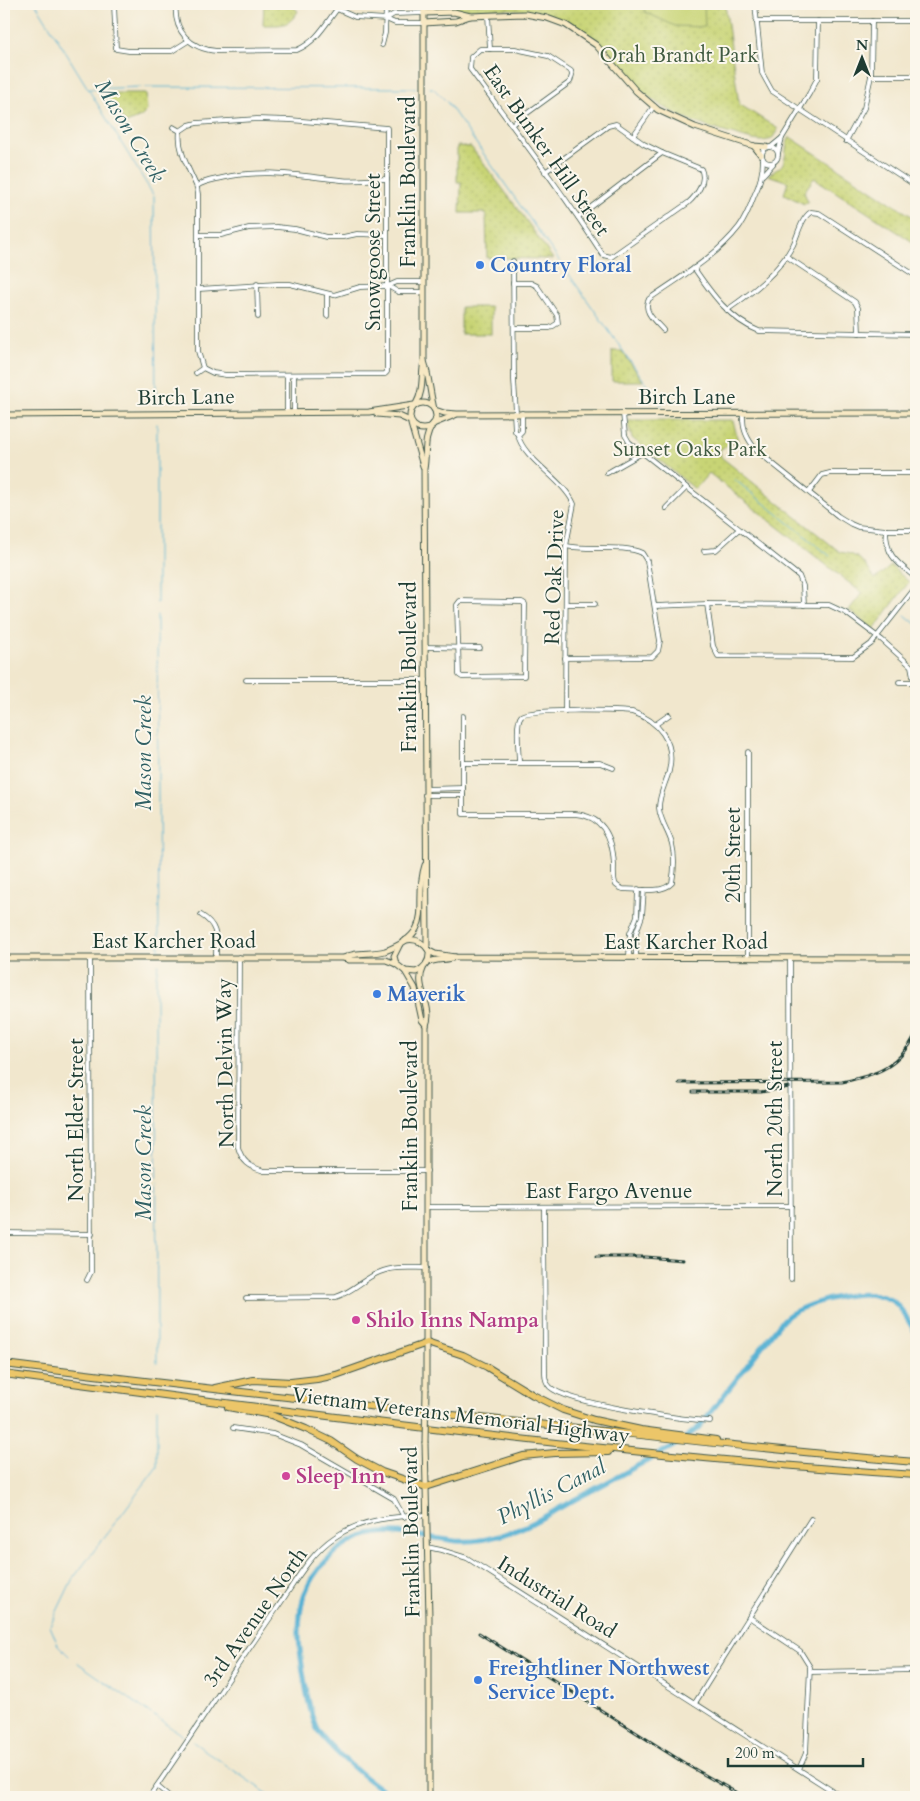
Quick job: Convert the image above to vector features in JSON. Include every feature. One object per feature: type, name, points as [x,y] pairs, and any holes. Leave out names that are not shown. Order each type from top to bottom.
[{"type":"highway","points":[[209,1390],[253,1380],[291,1382],[336,1375],[427,1343],[463,1355],[487,1367],[532,1395],[563,1410],[594,1420],[641,1430],[699,1437],[767,1449],[916,1462]]},
{"type":"highway","name":"Vietnam Veterans Memorial Highway","points":[[4,1364],[209,1390],[767,1449]]},
{"type":"highway","name":"Vietnam Veterans Memorial Highway","points":[[4,1374],[650,1454],[674,1454],[916,1475]]},
{"type":"highway","points":[[143,1392],[271,1415],[322,1437],[382,1472],[426,1487],[523,1456],[594,1452],[650,1454]]},
{"type":"main road","name":"Franklin Boulevard","points":[[415,405],[421,394],[424,360],[424,4]]},
{"type":"main road","points":[[424,13],[454,12],[470,16]]},
{"type":"main road","points":[[424,23],[456,21],[470,16],[488,15],[525,14],[547,18],[566,25],[596,45],[636,91],[654,106],[673,118],[754,146],[769,147]]},
{"type":"main road","points":[[754,146],[762,157]]},
{"type":"main road","name":"Franklin Boulevard","points":[[424,360],[434,409]]},
{"type":"main road","points":[[428,403],[434,409],[436,417],[432,425],[421,429],[411,422],[410,412],[415,405],[428,403]]},
{"type":"main road","name":"Birch Lane","points":[[369,412],[415,405]]},
{"type":"main road","name":"Birch Lane","points":[[434,409],[444,413],[457,414],[916,413]]},
{"type":"main road","name":"Birch Lane","points":[[4,415],[369,412],[399,416],[411,422]]},
{"type":"main road","name":"Birch Lane","points":[[432,425],[457,414]]},
{"type":"main road","name":"Franklin Boulevard","points":[[411,422],[424,469]]},
{"type":"main road","name":"Franklin Boulevard","points":[[428,949],[425,792],[424,469],[426,438],[432,425]]},
{"type":"main road","name":"Franklin Boulevard","points":[[406,940],[413,934],[419,922],[422,906],[422,874],[426,865]]},
{"type":"main road","points":[[344,958],[349,955],[378,953],[412,939],[417,940],[435,954],[455,957]]},
{"type":"main road","points":[[396,964],[394,956],[401,944]]},
{"type":"main road","points":[[344,958],[349,960],[386,960],[412,973],[423,968],[427,963],[430,956],[428,949]]},
{"type":"main road","points":[[427,963],[436,959],[452,959],[455,957]]},
{"type":"main road","name":"East Karcher Road","points":[[455,957],[916,958]]},
{"type":"main road","name":"East Karcher Road","points":[[4,958],[344,958]]},
{"type":"main road","name":"Franklin Boulevard","points":[[423,968],[420,978],[429,1019],[426,1025],[427,1343],[425,1444],[429,1617],[429,1797]]},
{"type":"main road","name":"Franklin Boulevard","points":[[405,971],[415,988],[422,1020],[426,1025]]},
{"type":"street","points":[[114,4],[116,49],[129,51],[172,51],[188,41]]},
{"type":"street","points":[[176,4],[176,19],[183,35],[188,41],[205,50],[298,50],[314,40],[336,9]]},
{"type":"street","points":[[331,4],[336,9],[355,17],[386,18],[395,23],[424,23]]},
{"type":"street","points":[[382,45],[385,33],[386,4]]},
{"type":"street","points":[[755,4],[762,73],[772,91],[916,186]]},
{"type":"street","points":[[386,18],[394,14],[424,13]]},
{"type":"street","points":[[488,15],[490,49],[516,49],[548,56],[571,71],[572,75],[570,82],[511,125]]},
{"type":"street","points":[[756,21],[916,21]]},
{"type":"street","points":[[762,175],[778,158],[782,138],[817,80],[818,21]]},
{"type":"street","points":[[846,141],[864,108],[871,76],[872,21]]},
{"type":"street","name":"East Bunker Hill Street","points":[[490,49],[480,49],[471,56],[470,69],[546,172],[603,255],[611,257],[697,195],[703,172],[698,167],[662,153]]},
{"type":"street","points":[[871,76],[916,76]]},
{"type":"street","points":[[633,136],[654,106]]},
{"type":"street","name":"Snowgoose Street","points":[[180,131],[189,125],[197,123],[257,119],[387,128],[387,372],[385,374],[294,375]]},
{"type":"street","points":[[546,172],[608,126],[616,124],[662,153],[578,217]]},
{"type":"street","points":[[173,127],[180,131],[181,152],[198,194],[198,351],[203,368],[213,373],[226,375],[294,375],[294,412]]},
{"type":"street","points":[[662,330],[647,311],[649,298],[694,268],[740,226],[762,175],[763,150],[782,138]]},
{"type":"street","points":[[769,147],[776,149],[778,153]]},
{"type":"street","points":[[762,157],[767,163],[774,162]]},
{"type":"street","points":[[196,186],[202,182],[228,176],[261,172],[344,180],[387,179]]},
{"type":"street","points":[[727,310],[768,278],[786,256],[799,233],[805,217],[811,212],[819,213],[916,276]]},
{"type":"street","points":[[199,235],[221,235],[249,228],[277,227],[296,229],[326,237],[386,234]]},
{"type":"street","points":[[786,256],[855,302],[858,308],[859,333]]},
{"type":"street","points":[[513,261],[514,380],[517,413],[522,431],[518,436]]},
{"type":"street","points":[[694,268],[727,310],[742,323],[759,330],[916,334]]},
{"type":"street","points":[[199,289],[257,284],[290,284],[327,294],[340,294],[360,287],[388,286],[397,282],[424,282]]},
{"type":"street","points":[[513,283],[531,283],[537,286],[557,315],[558,323],[550,328],[514,328]]},
{"type":"street","points":[[257,284],[258,317]]},
{"type":"street","points":[[388,286],[398,292],[424,292]]},
{"type":"street","points":[[327,294],[327,316]]},
{"type":"street","points":[[196,373],[203,368]]},
{"type":"street","points":[[286,376],[287,412]]},
{"type":"street","name":"Red Oak Drive","points":[[517,413],[515,431],[523,448],[564,488],[574,504],[566,546],[565,711]]},
{"type":"street","points":[[623,413],[625,435],[629,442],[738,530],[799,576],[803,586],[804,605]]},
{"type":"street","points":[[743,413],[745,433],[748,441],[757,451],[838,516],[858,527],[886,530],[916,530]]},
{"type":"street","points":[[607,473],[642,453]]},
{"type":"street","points":[[809,492],[822,475],[830,473],[916,473]]},
{"type":"street","points":[[666,508],[686,488]]},
{"type":"street","points":[[704,551],[716,550],[738,530]]},
{"type":"street","points":[[886,530],[890,555],[916,578]]},
{"type":"street","points":[[565,658],[652,657],[658,651],[660,641],[647,561],[642,553],[631,550],[566,546]]},
{"type":"street","points":[[707,604],[718,656],[853,657],[871,644],[916,587]]},
{"type":"street","points":[[458,602],[522,602],[525,604],[524,676],[462,677],[457,672],[457,648],[458,602]]},
{"type":"street","points":[[566,604],[595,604]]},
{"type":"street","points":[[655,606],[707,604],[829,605],[846,613],[877,636],[911,666],[915,682],[899,682]]},
{"type":"street","points":[[425,647],[480,648]]},
{"type":"street","points":[[246,680],[426,680]]},
{"type":"street","points":[[463,716],[463,814],[585,815],[591,817],[602,826],[611,844],[616,884],[623,889],[644,890],[668,887],[672,883],[672,844],[660,816],[659,808],[660,794],[670,766],[669,748],[662,730],[656,724],[642,715],[632,712],[565,711],[522,714],[518,721],[519,762]]},
{"type":"street","points":[[656,724],[669,715]]},
{"type":"street","name":"20th Street","points":[[748,752],[748,958]]},
{"type":"street","points":[[463,762],[600,763],[613,768]]},
{"type":"street","points":[[425,792],[463,788]]},
{"type":"street","points":[[425,792],[463,795]]},
{"type":"street","points":[[632,957],[630,933],[637,916],[638,890]]},
{"type":"street","points":[[632,957],[636,933],[642,916],[644,890]]},
{"type":"street","points":[[201,915],[209,920],[216,933],[216,957]]},
{"type":"street","name":"North Delvin Way","points":[[238,957],[238,1148],[240,1156],[246,1163],[264,1171],[427,1171]]},
{"type":"street","name":"North Elder Street","points":[[87,1280],[92,1272],[90,958]]},
{"type":"street","name":"North 20th Street","points":[[790,958],[791,1279]]},
{"type":"street","name":"East Fargo Avenue","points":[[427,1207],[791,1206]]},
{"type":"street","points":[[544,1207],[546,1378],[550,1386],[564,1394],[582,1400],[710,1421]]},
{"type":"street","points":[[4,1233],[92,1234]]},
{"type":"street","points":[[246,1298],[336,1297],[347,1293],[385,1270],[427,1268]]},
{"type":"street","points":[[233,1428],[273,1434],[301,1445],[394,1499],[404,1517]]},
{"type":"street","name":"3rd Avenue North","points":[[149,1797],[310,1561],[328,1542],[345,1531],[366,1522],[427,1516]]},
{"type":"street","points":[[695,1703],[811,1520]]},
{"type":"street","name":"Industrial Road","points":[[427,1548],[467,1558],[842,1797]]},
{"type":"street","points":[[750,1617],[800,1651],[810,1667],[806,1753],[799,1769]]},
{"type":"street","points":[[810,1672],[916,1670]]},
{"type":"street","points":[[153,1797],[158,1785],[170,1797]]},
{"type":"green space","points":[[264,4],[290,4],[298,11],[291,20],[284,24],[263,25]]},
{"type":"green space","name":"Orah Brandt Park","points":[[431,4],[725,4],[739,104],[778,129],[772,139],[758,141],[707,127],[669,110],[634,84],[586,33],[564,21],[534,12],[518,10],[437,10],[433,9]]},
{"type":"green space","points":[[643,4],[704,4],[705,27],[675,26],[645,12]]},
{"type":"green space","points":[[100,93],[146,93],[147,111],[141,117],[126,123]]},
{"type":"green space","points":[[790,137],[916,219],[916,244],[814,178],[804,192],[808,202],[804,204],[784,194],[788,182],[768,175],[782,165]]},
{"type":"green space","points":[[457,146],[471,147],[553,259],[487,258],[486,213],[460,213],[461,182],[457,182]]},
{"type":"green space","points":[[461,307],[491,307],[491,334],[461,334]]},
{"type":"green space","points":[[612,351],[622,351],[643,381],[612,381]]},
{"type":"green space","name":"Sunset Oaks Park","points":[[630,420],[733,420],[738,442],[720,449],[721,457],[840,552],[853,555],[861,560],[875,579],[891,566],[909,582],[874,629],[849,610],[862,593],[709,473],[695,489],[632,438],[628,424]]},
{"type":"waterway","name":"Mason Creek","points":[[36,4],[154,196],[156,404]]},
{"type":"waterway","points":[[90,89],[141,87]]},
{"type":"waterway","points":[[145,87],[416,88]]},
{"type":"waterway","points":[[430,88],[433,88],[447,102],[662,406]]},
{"type":"waterway","name":"Mason Creek","points":[[157,424],[157,603]]},
{"type":"waterway","points":[[734,479],[830,556]]},
{"type":"waterway","name":"Mason Creek","points":[[157,615],[159,951]]},
{"type":"waterway","points":[[905,615],[916,624]]},
{"type":"waterway","name":"Mason Creek","points":[[157,1363],[156,976],[158,964]]},
{"type":"waterway","name":"Phyllis Canal","points":[[409,1797],[387,1792],[371,1782],[324,1739],[315,1725],[308,1700],[303,1669],[299,1642],[299,1623],[302,1603],[308,1586],[326,1561],[341,1548],[356,1539],[372,1534],[403,1533],[456,1541],[475,1541],[505,1534],[539,1519],[679,1443],[699,1427],[782,1322],[799,1309],[841,1296],[871,1295],[884,1297],[897,1305],[916,1334]]},
{"type":"waterway","name":"Mason Creek","points":[[69,1656],[58,1645],[50,1626],[72,1580],[157,1467],[157,1408]]},
{"type":"waterway","name":"Mason Creek","points":[[78,1663],[183,1736]]},
{"type":"waterway","name":"Mason Creek","points":[[193,1742],[272,1797]]},
{"type":"railway","points":[[679,1083],[842,1082],[866,1076],[886,1068],[902,1054],[916,1034]]},
{"type":"railway","points":[[693,1092],[761,1092],[789,1087]]},
{"type":"railway","points":[[596,1257],[645,1257],[683,1260]]},
{"type":"railway","points":[[479,1633],[689,1766],[744,1797]]},
{"type":"place","name":"Country Floral","points":[[480,265]]},
{"type":"place","name":"Maverik","points":[[377,994]]},
{"type":"place","name":"Shilo Inns Nampa","points":[[356,1320]]},
{"type":"place","name":"Sleep Inn","points":[[286,1476]]},
{"type":"place","name":"Freightliner Northwest Service Dept.","points":[[478,1680]]}]
